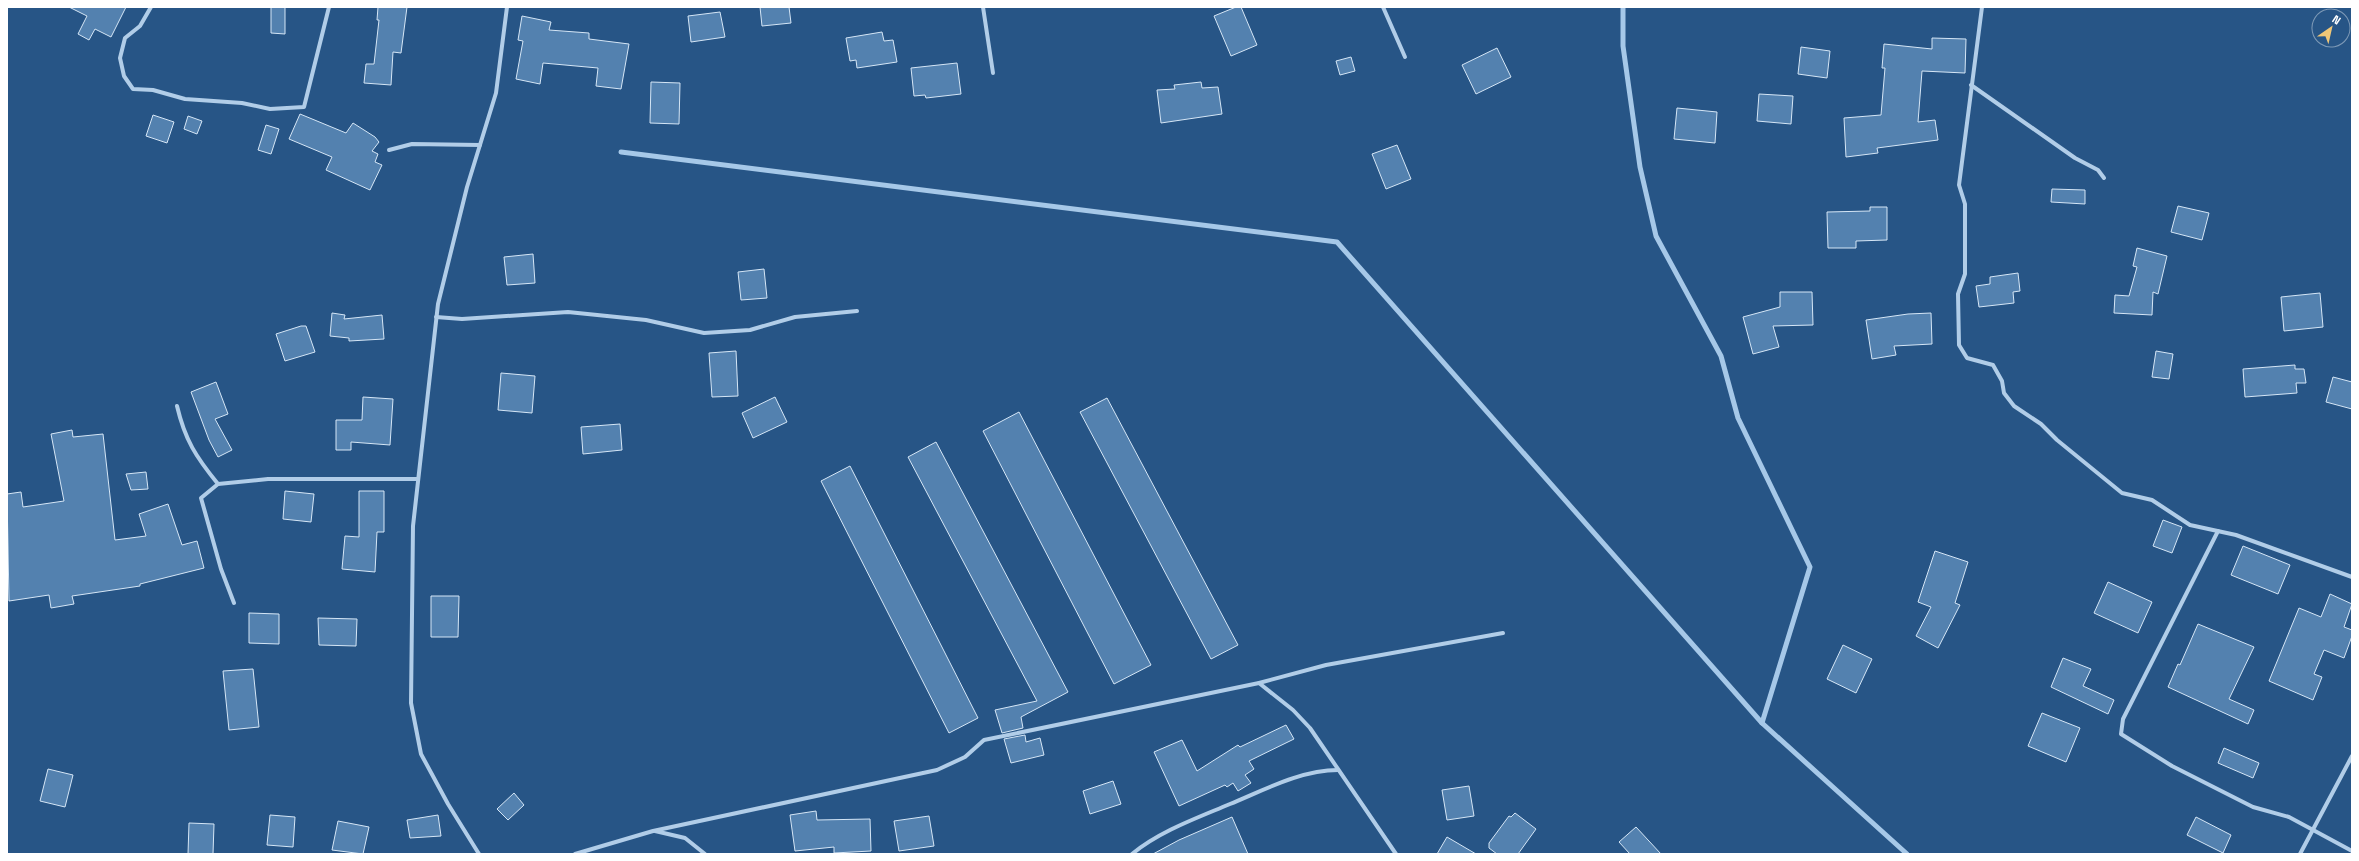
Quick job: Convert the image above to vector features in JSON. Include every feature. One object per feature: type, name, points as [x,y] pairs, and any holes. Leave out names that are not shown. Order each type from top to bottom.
[{"type":"street","points":[[151,7],[140,26],[125,38],[120,58],[124,76],[133,89],[153,90],[185,99],[242,103],[270,109],[304,107],[329,7]]},
{"type":"street","points":[[479,854],[448,804],[421,754],[410,703],[413,526],[436,318],[467,187],[496,93],[507,7]]},
{"type":"street","points":[[983,7],[993,73]]},
{"type":"street","points":[[1383,7],[1405,57]]},
{"type":"street","points":[[1982,7],[1959,185],[1964,204],[1965,255],[1965,274],[1958,294],[1959,345],[1967,358],[1993,365],[2002,381],[2004,393],[2014,406],[2042,424],[2057,440],[2122,493],[2152,500],[2190,525],[2243,537],[2352,577]]},
{"type":"street","points":[[1971,85],[2075,158],[2098,170],[2104,178]]},
{"type":"street","points":[[388,150],[412,144],[480,145]]},
{"type":"street","points":[[436,318],[462,319],[568,312],[646,320],[704,333],[750,330],[795,317],[856,310]]},
{"type":"street","points":[[177,406],[183,432],[203,465],[218,484]]},
{"type":"street","points":[[234,603],[221,568],[201,498],[218,484],[268,479],[418,479]]},
{"type":"street","points":[[2218,531],[2123,719],[2121,734],[2172,766],[2253,807],[2289,817],[2352,851]]},
{"type":"street","points":[[575,854],[653,830],[937,770],[965,757],[984,740],[1259,683],[1326,665],[1503,633]]},
{"type":"street","points":[[1259,683],[1293,710],[1310,728],[1396,854]]},
{"type":"street","points":[[2300,854],[2352,756]]},
{"type":"street","points":[[1132,854],[1142,845],[1180,825],[1277,784],[1323,770],[1338,770]]},
{"type":"street","points":[[653,830],[685,838],[706,854]]},
{"type":"building","points":[[69,7],[126,7],[111,37],[95,29],[89,40],[78,34],[87,16]]},
{"type":"building","points":[[271,7],[285,7],[285,34],[271,33]]},
{"type":"building","points":[[378,7],[407,7],[401,53],[393,52],[391,85],[364,83],[366,64],[374,64],[379,20],[377,20]]},
{"type":"building","points":[[760,7],[789,7],[791,23],[762,26]]},
{"type":"building","points":[[1236,7],[1241,7],[1257,45],[1231,56],[1214,16]]},
{"type":"building","points":[[720,12],[725,37],[691,42],[688,16]]},
{"type":"building","points":[[522,16],[551,22],[549,30],[589,33],[589,39],[629,44],[621,89],[596,86],[598,68],[543,63],[540,84],[516,79],[523,41],[518,40]]},
{"type":"building","points":[[882,32],[884,41],[893,40],[897,62],[857,68],[856,60],[850,61],[846,38]]},
{"type":"building","points":[[1932,38],[1966,39],[1965,73],[1922,71],[1918,122],[1935,120],[1938,140],[1877,148],[1878,153],[1846,157],[1844,118],[1881,115],[1885,68],[1882,68],[1884,44],[1932,49]]},
{"type":"building","points":[[1801,47],[1830,51],[1827,78],[1798,74]]},
{"type":"building","points":[[1497,48],[1511,77],[1476,94],[1462,65]]},
{"type":"building","points":[[1351,57],[1355,71],[1340,75],[1336,61]]},
{"type":"building","points":[[957,63],[961,94],[926,98],[925,95],[914,96],[911,68]]},
{"type":"building","points":[[651,82],[680,83],[679,124],[650,123]]},
{"type":"building","points":[[1201,82],[1202,88],[1218,87],[1222,114],[1161,123],[1157,90],[1175,89],[1174,85]]},
{"type":"building","points":[[1759,94],[1793,96],[1791,124],[1757,121]]},
{"type":"building","points":[[1677,108],[1717,112],[1715,143],[1674,139]]},
{"type":"building","points":[[300,114],[346,133],[353,123],[375,137],[379,142],[372,151],[378,154],[375,162],[382,165],[370,190],[326,170],[332,157],[289,139]]},
{"type":"building","points":[[153,115],[174,122],[167,143],[146,136]]},
{"type":"building","points":[[188,116],[202,121],[197,134],[184,129]]},
{"type":"building","points":[[266,125],[279,129],[271,154],[258,150]]},
{"type":"building","points":[[1397,145],[1411,179],[1386,189],[1372,154]]},
{"type":"building","points":[[2052,189],[2085,190],[2085,204],[2051,202]]},
{"type":"building","points":[[2178,206],[2209,213],[2202,240],[2171,232]]},
{"type":"building","points":[[1870,207],[1887,207],[1887,240],[1856,241],[1856,248],[1828,248],[1827,212],[1870,211]]},
{"type":"building","points":[[2137,248],[2167,256],[2158,294],[2153,292],[2152,315],[2114,313],[2115,295],[2129,296],[2137,267],[2133,266]]},
{"type":"building","points":[[533,254],[535,283],[507,285],[504,257]]},
{"type":"building","points":[[764,269],[767,298],[741,300],[738,272]]},
{"type":"building","points":[[2018,273],[2020,291],[2013,292],[2014,303],[1979,307],[1976,286],[1990,284],[1990,277]]},
{"type":"building","points":[[1780,292],[1812,292],[1813,325],[1773,326],[1779,347],[1753,354],[1743,317],[1780,307]]},
{"type":"building","points":[[2320,293],[2323,327],[2284,331],[2281,297]]},
{"type":"building","points":[[332,313],[345,315],[344,319],[382,315],[384,339],[349,341],[349,338],[330,336]]},
{"type":"building","points":[[1931,313],[1932,344],[1894,346],[1896,355],[1872,359],[1866,320],[1908,314]]},
{"type":"building","points":[[301,326],[306,326],[315,352],[285,361],[276,334]]},
{"type":"building","points":[[736,351],[738,396],[712,397],[709,353]]},
{"type":"building","points":[[2156,351],[2173,354],[2169,379],[2152,377]]},
{"type":"building","points":[[2295,365],[2295,369],[2304,369],[2306,383],[2296,383],[2297,393],[2245,397],[2243,369]]},
{"type":"building","points":[[501,373],[535,376],[532,413],[498,410]]},
{"type":"building","points":[[2333,377],[2352,382],[2352,409],[2326,402]]},
{"type":"building","points":[[216,382],[228,414],[215,419],[232,450],[218,457],[209,440],[191,392]]},
{"type":"building","points":[[363,397],[393,399],[390,445],[351,442],[351,450],[336,450],[336,420],[362,420]]},
{"type":"building","points":[[775,397],[787,422],[753,438],[742,413]]},
{"type":"building","points":[[1107,398],[1238,645],[1211,659],[1080,412]]},
{"type":"building","points":[[1019,412],[1151,665],[1114,684],[983,431]]},
{"type":"building","points":[[620,424],[622,450],[583,454],[581,427]]},
{"type":"building","points":[[72,430],[73,437],[103,434],[115,540],[146,536],[139,514],[168,504],[182,545],[197,541],[204,568],[140,584],[140,586],[72,596],[74,604],[51,608],[49,595],[9,601],[7,494],[21,492],[23,507],[64,501],[51,434]]},
{"type":"building","points":[[936,442],[1068,692],[1021,717],[1023,728],[1002,733],[995,710],[1037,701],[908,457]]},
{"type":"building","points":[[850,466],[978,718],[949,733],[821,481]]},
{"type":"building","points":[[146,472],[148,489],[131,490],[126,474]]},
{"type":"building","points":[[285,491],[314,494],[311,522],[283,519]]},
{"type":"building","points":[[359,491],[384,491],[384,532],[377,532],[375,572],[342,569],[345,536],[359,537]]},
{"type":"building","points":[[2163,520],[2182,527],[2172,553],[2153,546]]},
{"type":"building","points":[[2243,546],[2290,565],[2278,594],[2231,575]]},
{"type":"building","points":[[1935,551],[1968,562],[1955,603],[1960,605],[1938,648],[1916,636],[1931,607],[1918,602]]},
{"type":"building","points":[[2108,582],[2152,602],[2138,633],[2094,613]]},
{"type":"building","points":[[2330,594],[2352,604],[2344,627],[2352,630],[2352,636],[2344,658],[2324,650],[2314,674],[2322,677],[2313,700],[2269,681],[2299,608],[2321,617]]},
{"type":"building","points":[[431,596],[459,596],[458,637],[431,637]]},
{"type":"building","points":[[249,613],[279,614],[279,644],[249,643]]},
{"type":"building","points":[[318,618],[357,619],[356,646],[319,645]]},
{"type":"building","points":[[2198,624],[2254,647],[2229,699],[2254,710],[2248,724],[2168,687],[2178,664],[2180,665]]},
{"type":"building","points":[[1843,645],[1872,659],[1856,693],[1827,679]]},
{"type":"building","points":[[2063,658],[2091,669],[2083,686],[2114,700],[2108,714],[2051,687]]},
{"type":"building","points":[[253,669],[259,727],[229,730],[223,671]]},
{"type":"building","points":[[2042,713],[2080,728],[2066,762],[2028,746]]},
{"type":"building","points":[[1286,725],[1294,739],[1249,761],[1254,769],[1245,775],[1251,783],[1238,791],[1233,783],[1227,787],[1225,785],[1179,806],[1154,752],[1182,740],[1197,771],[1238,745],[1240,747]]},
{"type":"building","points":[[1025,735],[1026,742],[1040,738],[1044,755],[1011,763],[1004,739]]},
{"type":"building","points":[[2224,748],[2259,763],[2253,778],[2218,763]]},
{"type":"building","points":[[48,769],[73,775],[65,807],[40,801]]},
{"type":"building","points":[[1113,781],[1121,804],[1090,814],[1083,791]]},
{"type":"building","points":[[1469,786],[1474,816],[1447,820],[1442,790]]},
{"type":"building","points":[[514,793],[524,805],[508,820],[497,809]]},
{"type":"building","points":[[816,811],[817,820],[870,819],[871,851],[834,853],[834,847],[795,851],[790,815]]},
{"type":"building","points":[[1515,813],[1536,829],[1518,854],[1497,854],[1489,848],[1489,843],[1509,816],[1511,817]]},
{"type":"building","points":[[270,815],[295,817],[293,847],[267,845]]},
{"type":"building","points":[[438,815],[441,836],[410,838],[407,820]]},
{"type":"building","points":[[929,816],[934,846],[899,851],[894,821]]},
{"type":"building","points":[[1232,817],[1248,854],[1153,854],[1179,840]]},
{"type":"building","points":[[2196,817],[2231,835],[2223,853],[2187,835]]},
{"type":"building","points":[[338,821],[369,827],[363,854],[332,850]]},
{"type":"building","points":[[189,823],[214,824],[213,854],[188,854]]},
{"type":"building","points":[[1636,827],[1661,854],[1630,854],[1619,842]]},
{"type":"building","points":[[1447,837],[1476,854],[1437,854]]},
{"type":"waterway","points":[[1623,7],[1623,46],[1640,167],[1656,236],[1721,356],[1738,418],[1810,567],[1762,723]]},
{"type":"waterway","points":[[621,152],[1337,242],[1762,723],[1907,854]]}]
